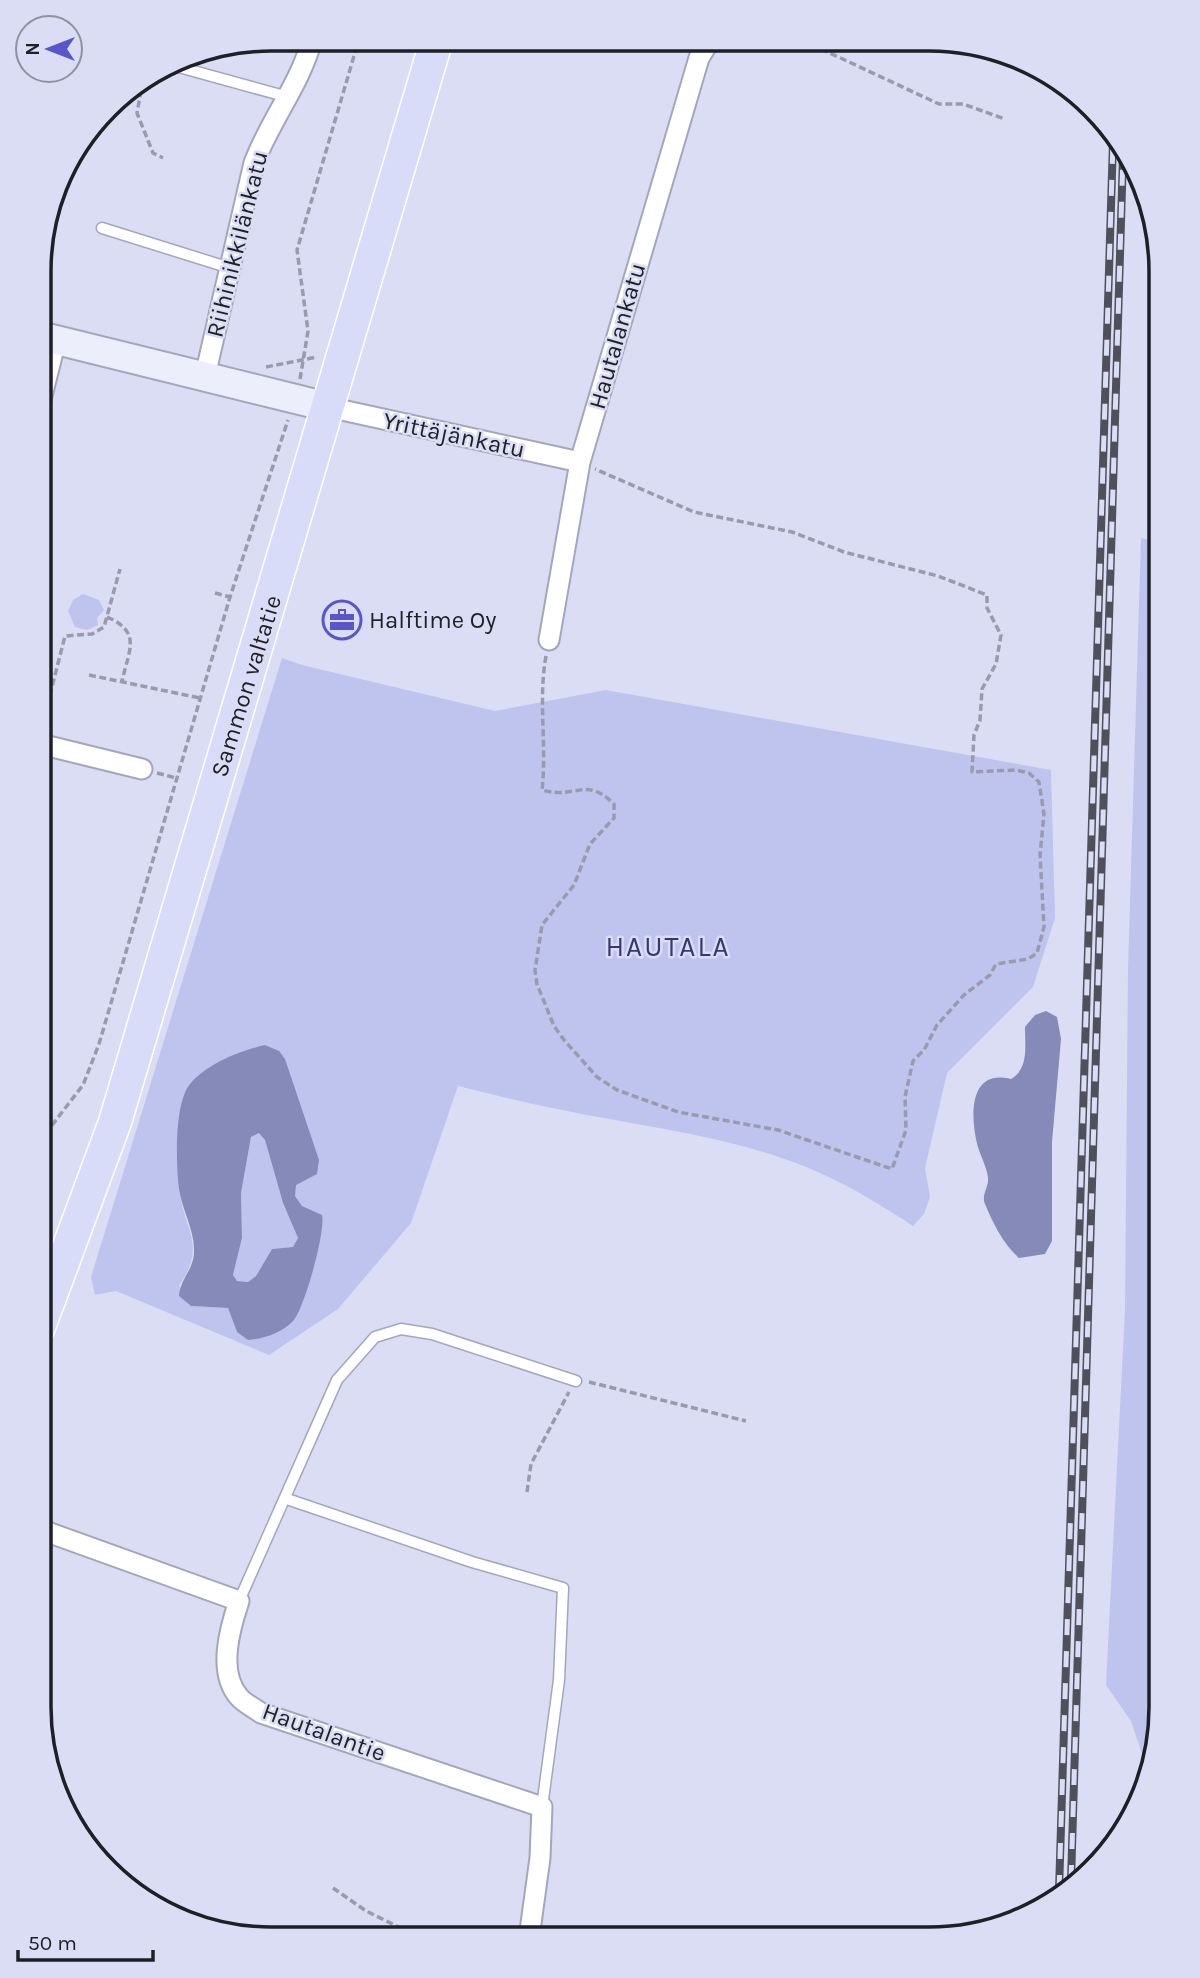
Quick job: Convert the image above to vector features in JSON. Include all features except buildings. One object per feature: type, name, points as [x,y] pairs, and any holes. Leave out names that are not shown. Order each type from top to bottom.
[{"type":"main road","name":"Sammon valtatie","points":[[51,1295],[115,1122],[433,51]]},
{"type":"street","name":"Riihinikkilänkatu","points":[[205,376],[254,163],[262,141],[288,97],[307,51]]},
{"type":"street","name":"Hautalankatu","points":[[549,640],[580,462],[703,51]]},
{"type":"street","points":[[51,339],[328,407]]},
{"type":"street","name":"Yrittäjänkatu","points":[[328,407],[580,462]]},
{"type":"street","points":[[51,747],[142,769]]},
{"type":"street","points":[[51,1533],[239,1601]]},
{"type":"street","name":"Hautalantie","points":[[239,1601],[228,1633],[229,1670],[238,1696],[261,1713],[542,1807]]},
{"type":"street","points":[[531,1927],[540,1858],[542,1807]]},
{"type":"lane","points":[[182,69],[288,97]]},
{"type":"lane","points":[[102,228],[230,268]]},
{"type":"lane","points":[[239,1601],[287,1499],[337,1380],[374,1337],[401,1329],[432,1334],[576,1381]]},
{"type":"lane","points":[[287,1499],[472,1562],[563,1588],[559,1680],[542,1807]]},
{"type":"path","points":[[51,1126],[83,1085],[99,1044],[230,597],[305,361],[308,331],[297,250],[355,51]]},
{"type":"path","points":[[826,51],[939,104],[963,104],[1005,120]]},
{"type":"path","points":[[140,94],[136,113],[153,153],[163,158]]},
{"type":"path","points":[[549,640],[542,677],[545,742],[542,790],[562,795],[588,787],[599,790],[614,804],[614,818],[590,845],[574,885],[542,925],[537,951],[537,984],[548,1013],[564,1040],[607,1084],[666,1108],[778,1130],[892,1169],[906,1130],[905,1097],[913,1061],[924,1051],[937,1024],[964,995],[990,975],[996,964],[1028,959],[1037,953],[1044,927],[1040,855],[1044,814],[1039,782],[1029,773],[1016,770],[972,772],[974,735],[980,720],[982,689],[996,664],[1001,643],[999,625],[987,608],[987,595],[938,576],[844,552],[792,532],[694,512],[580,462]]},
{"type":"path","points":[[51,692],[65,636],[92,634],[104,627],[120,569]]},
{"type":"path","points":[[215,593],[230,597]]},
{"type":"path","points":[[107,617],[122,623],[130,631],[131,640],[122,681]]},
{"type":"path","points":[[89,675],[200,698]]},
{"type":"path","points":[[527,1492],[531,1464],[576,1381],[746,1420]]},
{"type":"path","points":[[333,1888],[366,1911],[399,1927]]},
{"type":"shaded area","points":[[1141,538],[1149,540],[1149,1722],[1143,1757],[1131,1721],[1106,1685],[1125,1309],[1128,969]]},
{"type":"shaded area","points":[[83,594],[99,600],[104,610],[97,618],[98,625],[87,630],[75,627],[68,611],[73,600]]},
{"type":"shaded area","points":[[282,658],[495,711],[606,690],[1051,770],[1055,918],[1033,987],[947,1073],[925,1168],[930,1197],[924,1214],[913,1226],[832,1179],[795,1163],[743,1146],[514,1100],[458,1086],[411,1223],[338,1309],[269,1355],[116,1291],[95,1295],[91,1277]],"holes":[[[285,1059],[295,1196],[302,1206],[321,1215],[237,1332],[228,1308],[191,1306],[179,1286],[192,1258],[193,1247],[179,1187],[182,1104]]]},
{"type":"shaded area","points":[[1046,1011],[1057,1017],[1061,1039],[1052,1142],[1052,1241],[1045,1254],[1019,1258],[1003,1240],[985,1204],[988,1178],[975,1135],[975,1098],[987,1081],[997,1078],[1011,1079],[1017,1075],[1025,1056],[1025,1027],[1035,1015]]},
{"type":"shaded area","points":[[265,1045],[279,1051],[285,1059],[319,1160],[317,1174],[296,1185],[295,1196],[302,1206],[322,1215],[322,1224],[313,1270],[298,1314],[289,1325],[278,1332],[248,1340],[237,1332],[228,1308],[191,1306],[179,1296],[194,1252],[193,1236],[179,1189],[177,1150],[181,1105],[190,1084],[215,1064],[235,1054]],"holes":[[[259,1133],[265,1140],[283,1203],[298,1238],[293,1247],[272,1249],[256,1276],[248,1282],[237,1281],[233,1275],[242,1238],[241,1193],[251,1137]]]},
{"type":"shaded area","points":[[259,1133],[265,1140],[283,1203],[298,1238],[293,1247],[272,1249],[256,1276],[248,1282],[237,1281],[233,1275],[242,1238],[241,1193],[251,1137]]},
{"type":"railway","points":[[1059,1885],[1113,150]]},
{"type":"railway","points":[[1071,1875],[1123,166]]},
{"type":"place","name":"Halftime Oy","points":[[342,620]]},
{"type":"district","name":"HAUTALA","points":[[668,946]]}]
